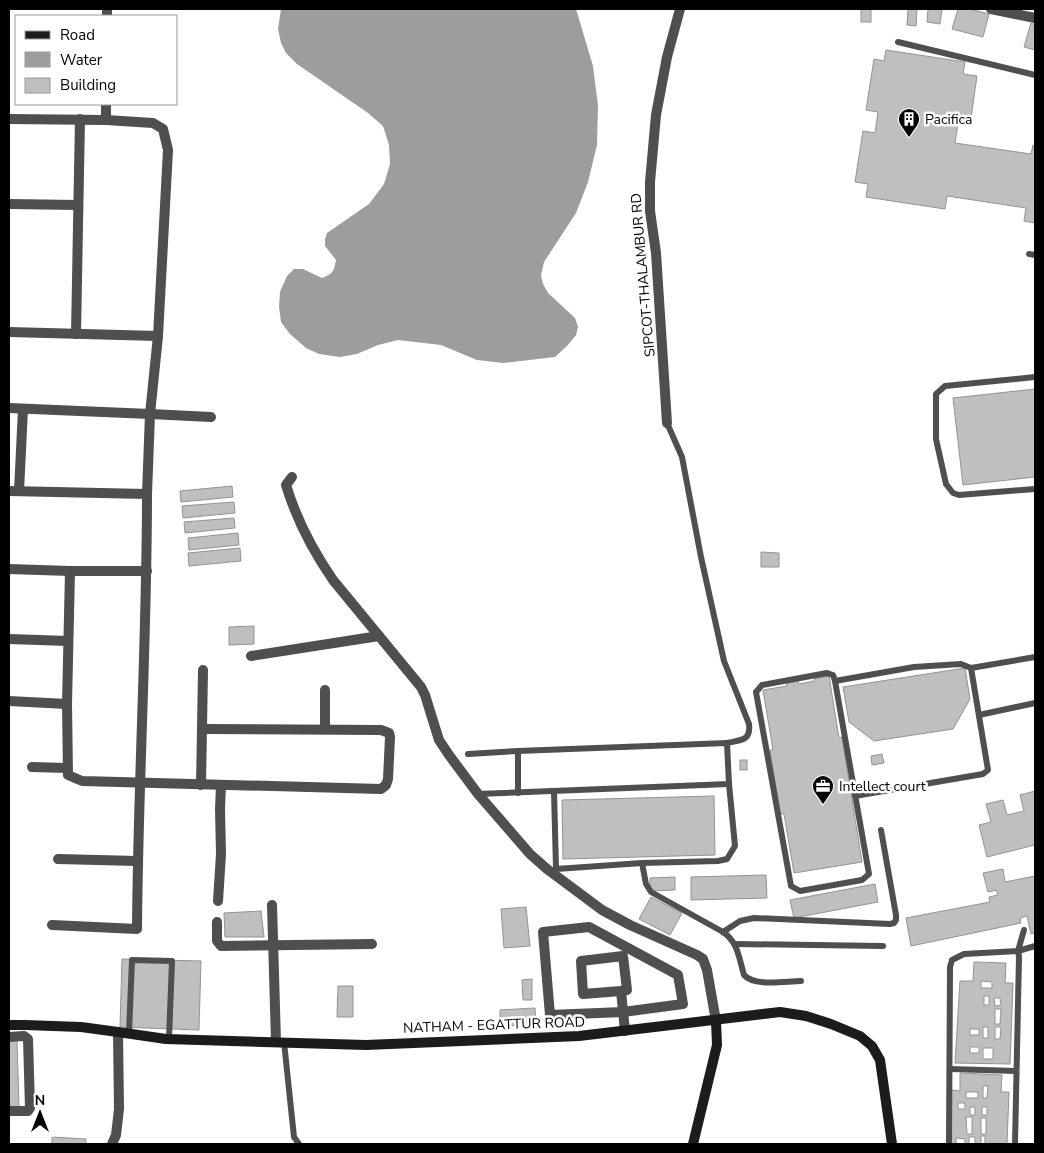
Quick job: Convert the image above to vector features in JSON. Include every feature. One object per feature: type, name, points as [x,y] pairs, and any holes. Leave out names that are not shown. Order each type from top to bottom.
[{"type":"street","name":"SIPCOT-THALAMBUR RD","points":[[667,423],[656,253],[650,211],[650,182],[656,115],[666,57],[680,9]]},
{"type":"street","points":[[991,9],[1035,18]]},
{"type":"street","points":[[106,105],[106,120]]},
{"type":"street","points":[[9,119],[80,119],[153,123],[163,128],[168,150],[158,336],[150,414],[141,783],[137,860],[137,929],[52,925]]},
{"type":"street","points":[[76,334],[80,119]]},
{"type":"street","points":[[9,204],[78,205]]},
{"type":"street","points":[[9,332],[158,336]]},
{"type":"street","points":[[9,408],[211,416]]},
{"type":"street","points":[[23,409],[14,491],[147,494]]},
{"type":"street","points":[[292,477],[286,485],[290,499],[321,562],[333,580],[421,687],[439,740],[478,794],[530,854],[602,910],[703,959],[707,970],[716,1021],[717,1045],[693,1144]]},
{"type":"street","points":[[9,569],[147,571]]},
{"type":"street","points":[[70,571],[66,704],[68,775],[82,781],[381,789],[388,779],[390,737],[389,733],[382,730],[202,729]]},
{"type":"street","points":[[250,656],[379,636]]},
{"type":"street","points":[[9,639],[68,641]]},
{"type":"street","points":[[201,784],[203,670]]},
{"type":"street","points":[[325,690],[325,729]]},
{"type":"street","points":[[9,701],[66,704]]},
{"type":"street","points":[[32,767],[68,768]]},
{"type":"street","points":[[218,901],[221,784]]},
{"type":"street","points":[[58,859],[137,860]]},
{"type":"street","points":[[272,905],[272,946],[280,1042]]},
{"type":"street","points":[[217,922],[218,941],[221,946],[372,944]]},
{"type":"street","points":[[590,927],[678,975],[683,1004],[623,1012],[550,1015],[543,932],[590,927]]},
{"type":"street","points":[[623,956],[627,990],[621,991],[584,994],[581,961],[623,956]]},
{"type":"street","points":[[621,991],[625,1031]]},
{"type":"street","name":"NATHAM - EGATTUR ROAD","points":[[9,1025],[25,1024],[81,1028],[169,1039],[376,1044],[579,1036],[780,1012],[806,1016],[830,1024],[860,1036],[872,1046],[880,1060],[892,1144]]},
{"type":"street","points":[[24,1036],[25,1024]]},
{"type":"street","points":[[112,1144],[116,1135],[120,1109],[123,1032]]},
{"type":"street","points":[[9,1037],[24,1036],[28,1039],[30,1108],[28,1111],[9,1111]]},
{"type":"lane","points":[[898,42],[1035,75]]},
{"type":"lane","points":[[1035,377],[945,386],[936,394],[936,439],[946,484],[953,493],[959,495],[1035,489]]},
{"type":"lane","points":[[468,754],[727,743],[743,739],[750,732],[749,724],[724,661],[682,457],[667,423]]},
{"type":"lane","points":[[835,681],[914,667],[961,664],[971,668],[1035,657]]},
{"type":"lane","points":[[855,796],[983,774],[988,770],[971,668]]},
{"type":"lane","points":[[827,673],[833,674],[835,681],[869,874],[862,880],[800,890],[791,886],[756,692],[762,685],[827,673]]},
{"type":"lane","points":[[979,715],[1035,703]]},
{"type":"lane","points":[[554,791],[556,869],[727,859],[735,846],[727,743]]},
{"type":"lane","points":[[518,751],[518,793]]},
{"type":"lane","points":[[478,794],[729,784]]},
{"type":"lane","points":[[723,932],[740,921],[754,918],[894,924],[896,915],[881,830]]},
{"type":"lane","points":[[642,863],[646,884],[651,892],[730,936],[735,944],[744,975],[747,979],[757,982],[801,981]]},
{"type":"lane","points":[[1015,1144],[1018,951],[1024,930]]},
{"type":"lane","points":[[735,944],[883,946]]},
{"type":"lane","points":[[949,1144],[950,967],[952,960],[964,954],[1018,951],[1035,946]]},
{"type":"lane","points":[[123,1032],[132,960],[172,961],[169,1039]]},
{"type":"lane","points":[[280,1042],[294,1137],[299,1144]]},
{"type":"lane","points":[[950,1069],[1016,1071]]},
{"type":"water","points":[[281,9],[576,9],[593,66],[598,106],[597,145],[588,182],[576,213],[544,262],[541,275],[548,293],[575,318],[578,327],[576,335],[555,357],[503,363],[477,360],[441,345],[398,340],[378,345],[357,354],[340,357],[319,354],[306,348],[290,334],[281,322],[279,307],[280,292],[287,276],[294,269],[303,269],[322,278],[331,273],[336,260],[325,246],[327,233],[369,204],[384,184],[390,164],[389,145],[383,126],[368,113],[297,64],[286,53],[281,43],[278,29]]},
{"type":"building","points":[[861,9],[871,9],[871,22],[861,22]]},
{"type":"building","points":[[908,9],[917,9],[916,26],[907,25]]},
{"type":"building","points":[[928,9],[942,9],[940,24],[927,22]]},
{"type":"building","points":[[958,9],[970,9],[989,14],[983,37],[952,29]]},
{"type":"building","points":[[1031,23],[1035,25],[1035,50],[1024,47]]},
{"type":"building","name":"Pacifica","points":[[886,50],[965,62],[963,74],[977,76],[970,125],[958,124],[955,143],[1031,154],[1033,145],[1035,146],[1035,223],[1024,221],[1026,208],[947,196],[945,209],[866,197],[868,184],[855,182],[863,131],[875,133],[878,112],[866,110],[874,59],[884,61]]},
{"type":"building","points":[[1035,389],[1035,477],[963,485],[953,398]]},
{"type":"building","points":[[232,486],[233,497],[181,502],[180,491]]},
{"type":"building","points":[[234,502],[235,513],[183,518],[182,506]]},
{"type":"building","points":[[234,518],[235,528],[185,533],[184,522]]},
{"type":"building","points":[[238,533],[239,545],[189,550],[188,538]]},
{"type":"building","points":[[240,548],[241,561],[189,566],[188,553]]},
{"type":"building","points":[[761,552],[779,553],[779,567],[761,567]]},
{"type":"building","points":[[254,626],[254,644],[229,645],[229,627]]},
{"type":"building","points":[[965,668],[970,699],[953,729],[874,741],[849,722],[843,687]]},
{"type":"building","points":[[829,676],[839,738],[842,737],[862,862],[794,873],[784,814],[780,814],[770,750],[773,750],[763,690],[787,686],[786,683],[798,681],[799,684]]},
{"type":"building","points":[[882,754],[884,763],[872,765],[871,756]]},
{"type":"building","points":[[740,760],[747,760],[747,770],[740,770]]},
{"type":"building","points":[[1035,791],[1035,845],[987,857],[979,825],[991,822],[986,804],[1003,800],[1007,815],[1024,811],[1020,795]]},
{"type":"building","points":[[714,796],[715,855],[563,859],[562,800]]},
{"type":"building","points":[[1003,869],[1005,882],[1035,876],[1035,933],[1031,934],[1027,916],[1020,918],[1021,923],[911,946],[906,918],[990,902],[989,897],[998,895],[996,890],[988,892],[983,873]]},
{"type":"building","points":[[766,875],[767,898],[691,900],[691,877]]},
{"type":"building","points":[[675,877],[675,890],[650,891],[650,878]]},
{"type":"building","points":[[875,884],[878,902],[794,918],[790,900]]},
{"type":"building","points":[[651,897],[682,913],[670,935],[639,919]]},
{"type":"building","points":[[526,907],[530,946],[504,948],[501,909]]},
{"type":"building","points":[[261,911],[264,937],[225,937],[224,913]]},
{"type":"building","points":[[122,959],[201,961],[199,1030],[120,1027]]},
{"type":"building","points":[[974,962],[1006,963],[1005,983],[1013,983],[1010,1064],[955,1063],[960,981],[973,981]],"holes":[[[981,981],[992,982],[992,988],[981,988]],[[984,996],[989,996],[989,1005],[984,1005]],[[994,998],[1000,998],[1001,1005],[995,1006]],[[995,1009],[1001,1009],[1000,1024],[995,1024]],[[983,1027],[988,1027],[988,1038],[983,1038]],[[995,1027],[1001,1027],[1000,1039],[995,1039]],[[970,1029],[979,1029],[979,1035],[970,1035]],[[970,1047],[979,1047],[979,1053],[970,1053]],[[983,1048],[993,1048],[993,1059],[983,1059]]]},
{"type":"building","points":[[532,979],[532,1000],[523,1000],[522,980]]},
{"type":"building","points":[[338,986],[353,986],[353,1017],[337,1017]]},
{"type":"building","points":[[535,1008],[536,1025],[500,1026],[500,1010]]},
{"type":"building","points":[[9,1041],[17,1041],[19,1107],[9,1108]]},
{"type":"building","points":[[960,1073],[1002,1075],[1001,1092],[1009,1092],[1007,1144],[985,1144],[985,1136],[981,1136],[981,1144],[975,1144],[975,1137],[969,1137],[969,1144],[965,1144],[965,1139],[956,1138],[956,1144],[951,1144],[951,1090],[960,1091]],"holes":[[[983,1086],[988,1086],[987,1098],[983,1098]],[[966,1092],[978,1092],[978,1098],[966,1098]],[[958,1103],[965,1103],[965,1109],[958,1109]],[[970,1107],[975,1107],[975,1115],[970,1115]],[[982,1107],[987,1107],[987,1115],[982,1115]],[[966,1117],[972,1117],[972,1134],[967,1134]],[[981,1118],[986,1118],[986,1134],[981,1134]]]},
{"type":"building","points":[[52,1137],[86,1139],[86,1144],[52,1144]]},
{"type":"place","name":"Pacifica","points":[[909,138]]},
{"type":"place","name":"Intellect court","points":[[823,805]]}]
